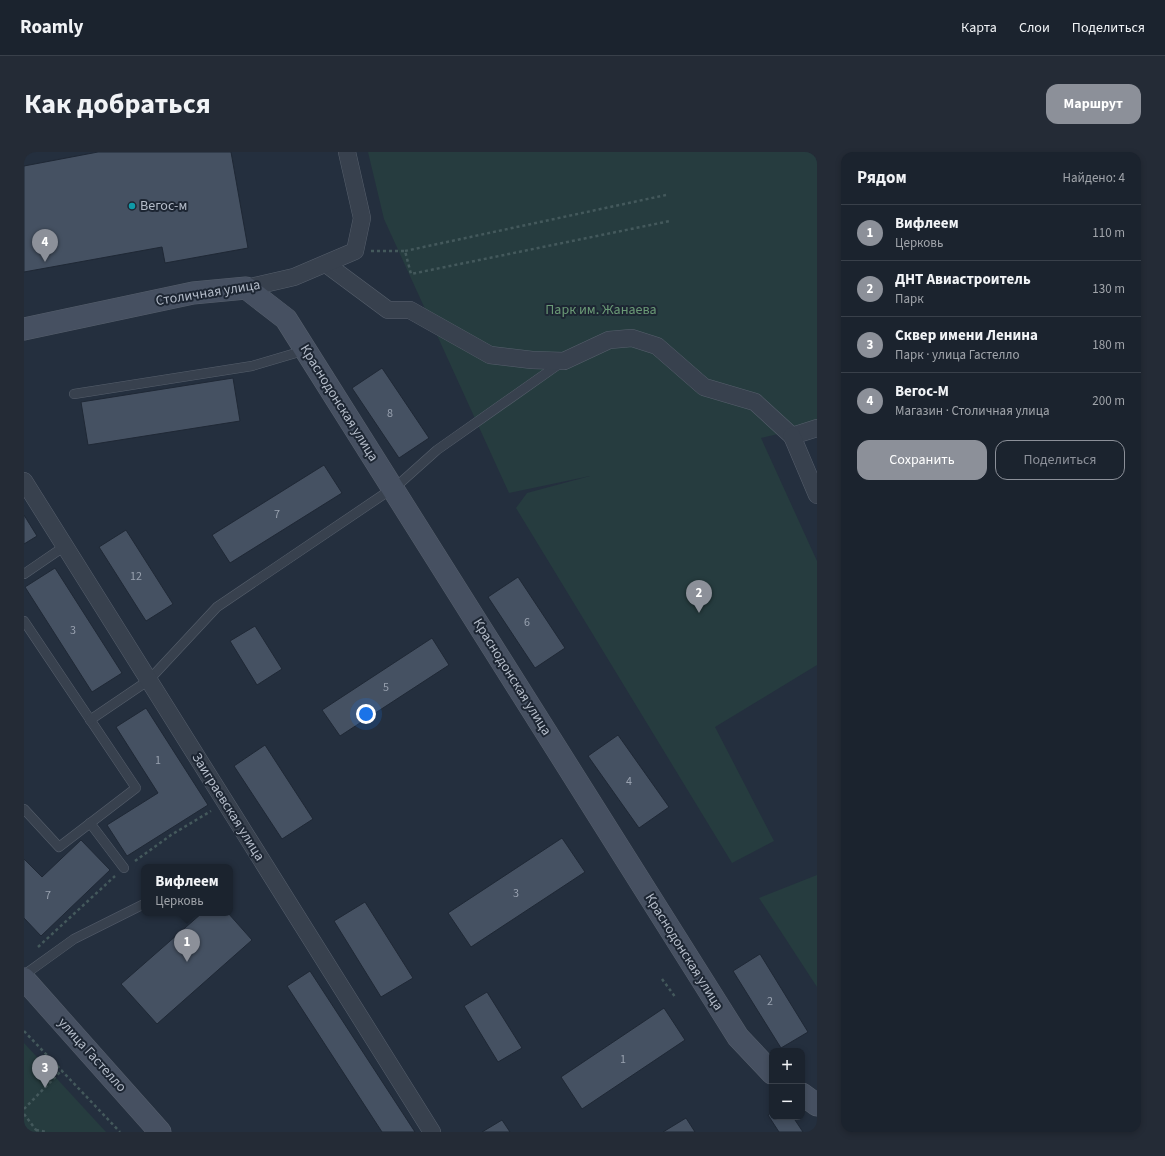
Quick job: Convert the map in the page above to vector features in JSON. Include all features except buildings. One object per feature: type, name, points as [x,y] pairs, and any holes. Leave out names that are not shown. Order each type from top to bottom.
[{"type":"street","points":[[347,152],[362,218],[355,251]]},
{"type":"street","name":"Столичная улица","points":[[24,329],[193,293],[246,288],[294,277],[355,251]]},
{"type":"street","points":[[326,264],[388,310],[410,310],[490,355],[532,360],[564,361],[609,340],[632,338],[657,346],[704,387],[755,402],[792,436],[817,495]]},
{"type":"street","name":"Краснодонская улица","points":[[246,288],[286,319],[738,1037],[769,1070]]},
{"type":"street","points":[[792,436],[817,428]]},
{"type":"street","name":"Заиграевская улица","points":[[24,481],[432,1132]]},
{"type":"street","name":"улица Гастелло","points":[[25,980],[159,1131]]},
{"type":"street","points":[[805,1096],[817,1105]]},
{"type":"lane","points":[[74,394],[252,366],[306,350]]},
{"type":"lane","points":[[90,720],[148,680],[217,607],[393,488],[437,450],[564,361]]},
{"type":"lane","points":[[24,574],[65,546]]},
{"type":"lane","points":[[24,621],[136,788],[59,847],[24,809]]},
{"type":"lane","points":[[90,823],[124,868]]},
{"type":"lane","points":[[25,980],[74,939],[141,906]]},
{"type":"path","points":[[355,251],[404,251],[666,195]]},
{"type":"path","points":[[404,251],[411,274],[670,221]]},
{"type":"path","points":[[34,950],[124,868],[171,835],[226,803]]},
{"type":"path","points":[[662,979],[676,998]]},
{"type":"path","points":[[24,1031],[120,1132]]},
{"type":"path","points":[[24,1109],[62,1070]]},
{"type":"path","points":[[24,1114],[35,1131],[47,1132]]},
{"type":"green space","name":"Парк им. Жанаева","points":[[368,152],[817,152],[817,425],[761,438],[817,561],[817,665],[715,727],[774,841],[732,863],[516,508],[527,493],[590,476],[509,493],[384,219]]},
{"type":"green space","points":[[817,875],[817,987],[759,898]]},
{"type":"green space","points":[[24,1043],[106,1132],[24,1132]]},
{"type":"place","name":"Вегос-м","points":[[132,206]]},
{"type":"place","name":"Вегос-М","points":[[45,262]]},
{"type":"place","name":"ДНТ Авиастроитель","points":[[699,613]]},
{"type":"place","name":"Вифлеем","points":[[187,962]]},
{"type":"place","name":"Сквер имени Ленина","points":[[45,1088]]}]
